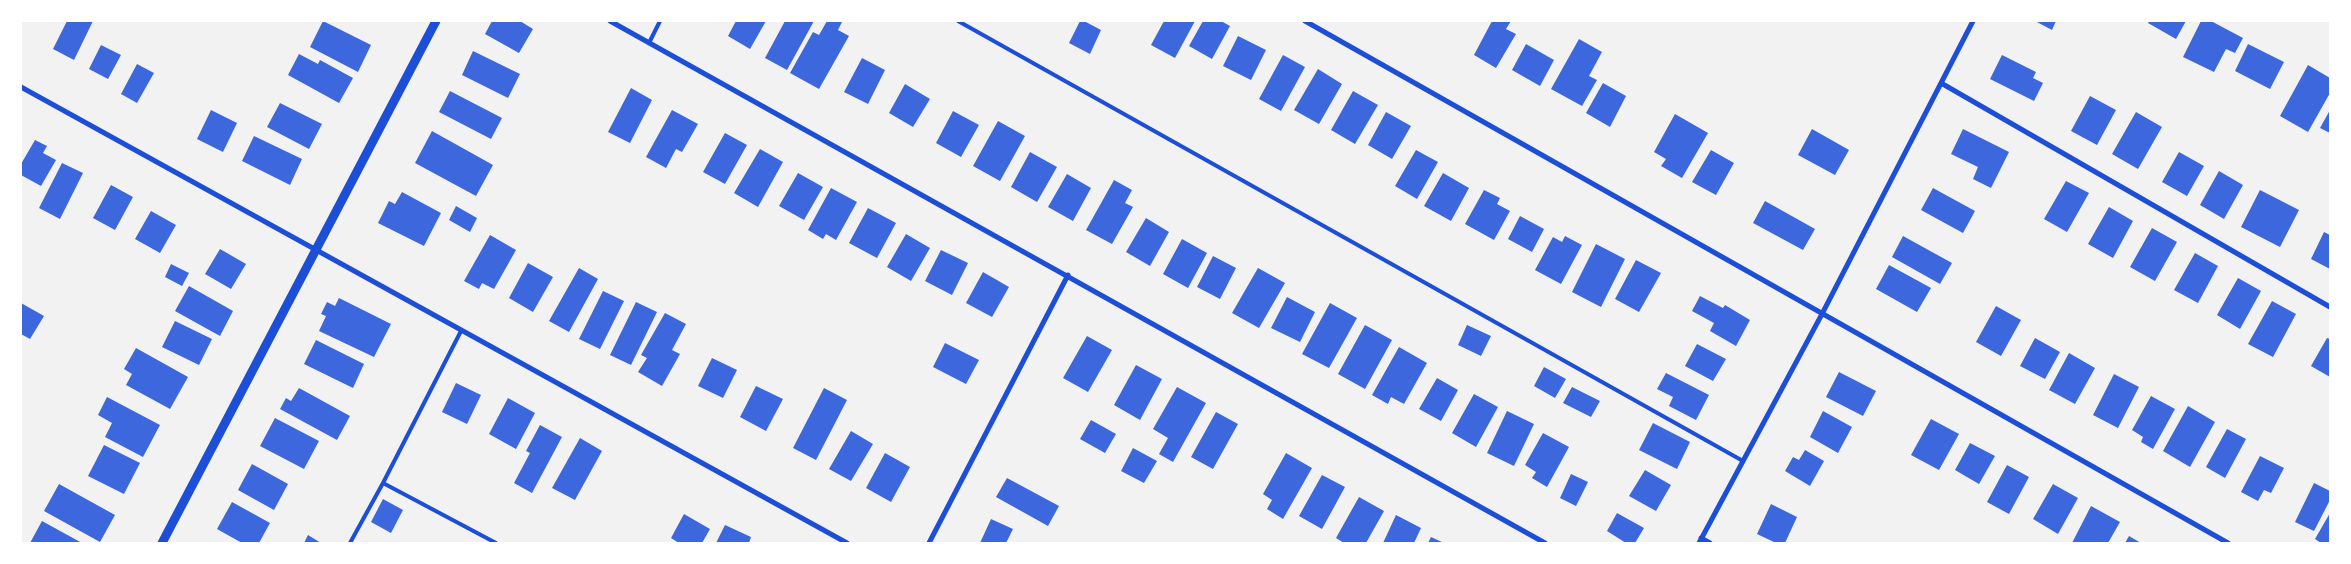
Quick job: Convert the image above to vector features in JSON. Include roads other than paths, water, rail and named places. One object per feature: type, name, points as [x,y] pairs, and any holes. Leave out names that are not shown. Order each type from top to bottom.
[{"type":"street","points":[[162,543],[436,21]]},
{"type":"street","points":[[610,21],[1545,543]]},
{"type":"street","points":[[1305,21],[2228,543]]},
{"type":"street","points":[[1710,543],[1700,540],[1822,314],[1973,21]]},
{"type":"street","points":[[1941,83],[2330,307]]},
{"type":"street","points":[[21,87],[847,543]]},
{"type":"street","points":[[929,543],[1068,275]]},
{"type":"lane","points":[[649,43],[660,21]]},
{"type":"lane","points":[[958,21],[1743,461]]},
{"type":"lane","points":[[350,543],[461,331]]},
{"type":"lane","points":[[383,483],[496,543]]}]
